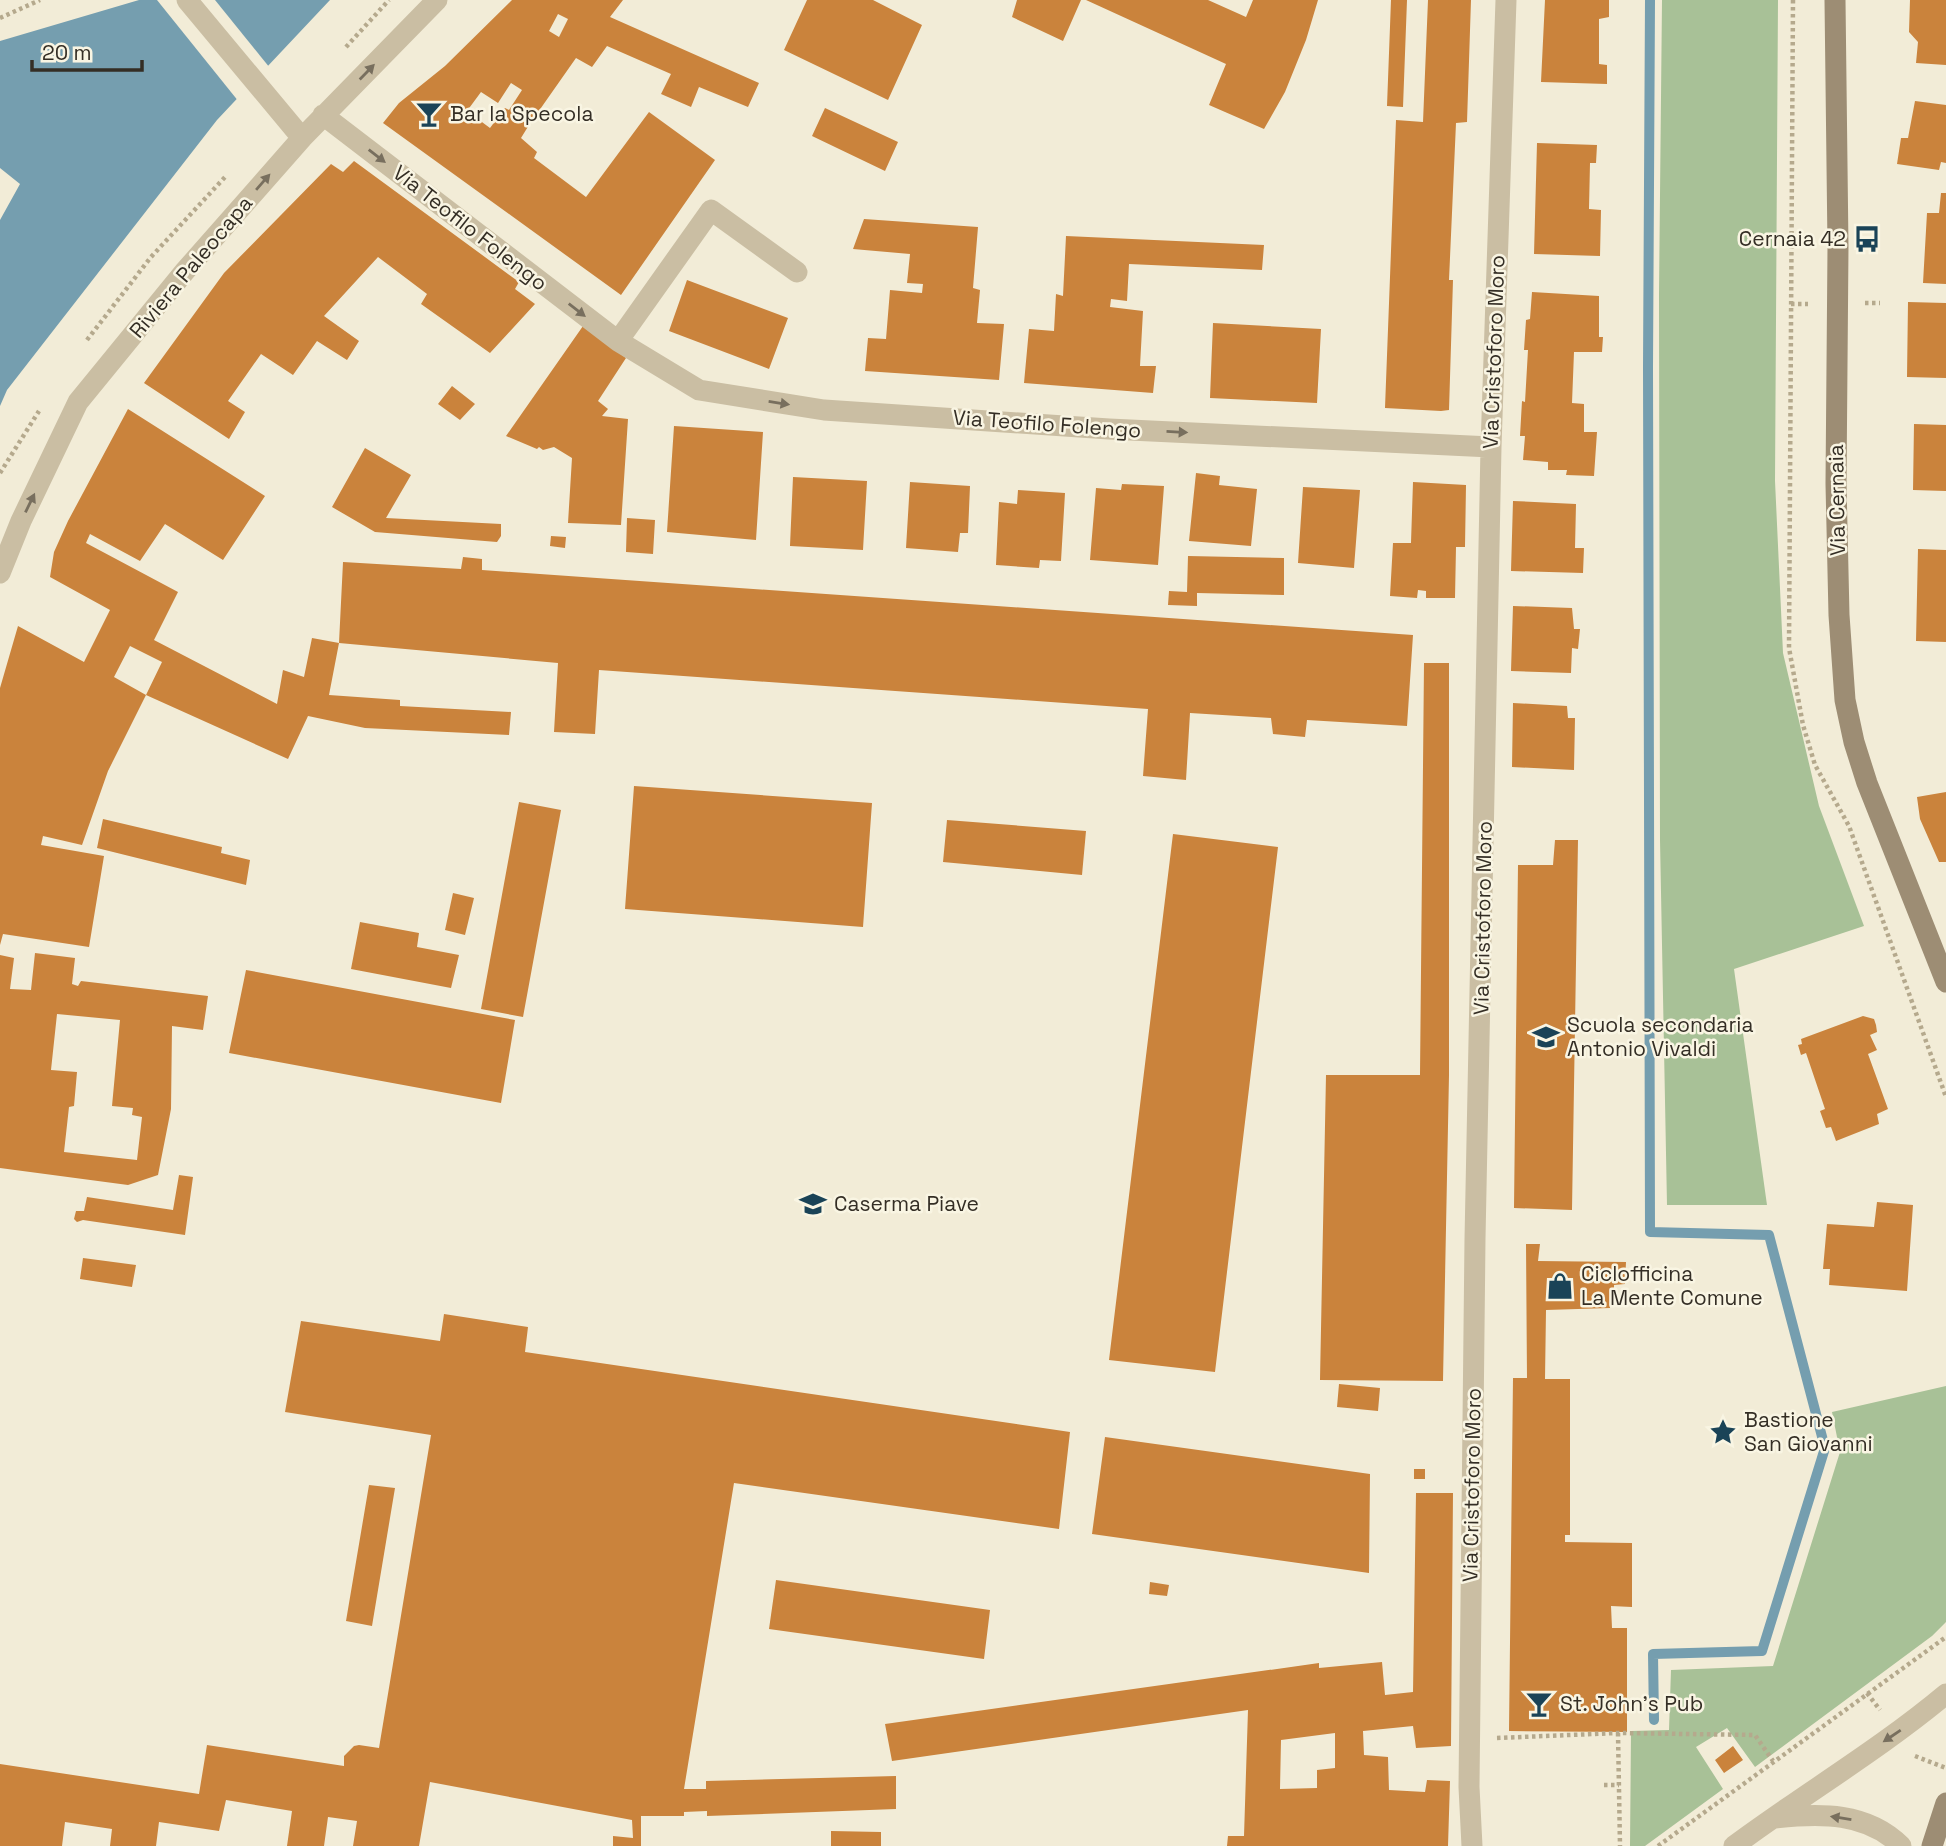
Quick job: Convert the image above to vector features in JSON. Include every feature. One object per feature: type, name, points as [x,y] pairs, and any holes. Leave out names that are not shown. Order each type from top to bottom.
[{"type":"main road","name":"Via Cernaia","points":[[1835,0],[1838,247],[1836,484],[1839,615],[1845,699],[1854,742],[1867,783],[1946,982]]},
{"type":"main road","points":[[1932,1846],[1946,1803]]},
{"type":"street","points":[[187,0],[302,138]]},
{"type":"street","name":"Riviera Paleocapa","points":[[0,573],[21,521],[78,402],[185,271],[302,138],[437,0]]},
{"type":"street","name":"Via Cristoforo Moro","points":[[1474,1843],[1469,1787],[1469,1734],[1475,1239],[1491,447],[1506,0]]},
{"type":"street","name":"Via Teofilo Folengo","points":[[323,115],[618,341],[699,390],[824,410],[1109,429],[1491,447]]},
{"type":"street","points":[[618,341],[711,210],[797,272]]},
{"type":"street","points":[[1734,1846],[1913,1722],[1946,1694]]},
{"type":"street","points":[[1772,1818],[1822,1815],[1868,1823],[1887,1833],[1901,1846]]},
{"type":"path","points":[[0,18],[40,0]]},
{"type":"path","points":[[342,51],[389,0]]},
{"type":"path","points":[[1793,0],[1789,648],[1803,724],[1815,765],[1849,827],[1946,1097]]},
{"type":"path","points":[[1658,1846],[1946,1637]]},
{"type":"path","points":[[1618,1733],[1620,1846]]},
{"type":"path","points":[[1469,1734],[1490,1739],[1618,1733],[1755,1735],[1773,1760]]},
{"type":"path","points":[[1915,1757],[1946,1768]]},
{"type":"path","points":[[1604,1785],[1619,1785]]},
{"type":"green space","points":[[1662,0],[1778,0],[1775,481],[1783,653],[1819,806],[1864,926],[1734,969],[1767,1205],[1667,1205],[1660,840],[1659,294]]},
{"type":"green space","points":[[1946,1386],[1946,1622],[1932,1636],[1755,1767],[1727,1728],[1696,1747],[1723,1789],[1645,1846],[1630,1846],[1631,1731],[1669,1730],[1671,1670],[1773,1666],[1840,1452],[1832,1412]]},
{"type":"water","points":[[139,0],[330,0],[217,120],[7,390],[0,406],[0,220],[20,184],[0,168],[0,41]]},
{"type":"pier","points":[[157,0],[215,0],[270,68],[239,102]]},
{"type":"building","points":[[512,0],[623,0],[610,17],[759,83],[748,107],[699,87],[691,107],[661,94],[671,74],[607,46],[592,67],[576,58],[529,125],[521,138],[537,152],[534,158],[586,197],[649,112],[715,160],[621,295],[383,123],[399,103],[445,66]],"holes":[[[558,14],[568,19],[559,37],[549,31]],[[511,83],[522,90],[509,110],[505,108],[490,128],[467,111],[481,92],[498,103]]]},
{"type":"building","points":[[807,0],[873,0],[922,25],[888,100],[784,50]]},
{"type":"building","points":[[1017,0],[1081,0],[1063,41],[1012,17]]},
{"type":"building","points":[[1086,0],[1208,0],[1246,17],[1253,0],[1318,0],[1306,40],[1285,92],[1264,129],[1209,105],[1226,64]]},
{"type":"building","points":[[1391,0],[1407,0],[1403,107],[1387,106]]},
{"type":"building","points":[[1428,0],[1471,0],[1467,122],[1456,123],[1449,280],[1453,280],[1449,410],[1441,411],[1385,408],[1396,120],[1423,122]]},
{"type":"building","points":[[1545,0],[1609,0],[1609,17],[1599,19],[1599,64],[1607,65],[1607,84],[1541,82]]},
{"type":"building","points":[[1910,0],[1946,0],[1946,65],[1916,63],[1918,42],[1909,32]]},
{"type":"building","points":[[1915,101],[1946,105],[1946,163],[1941,162],[1939,170],[1897,164],[1901,138],[1908,138]]},
{"type":"building","points":[[825,108],[898,142],[885,171],[812,136]]},
{"type":"building","points":[[1537,143],[1597,145],[1596,163],[1590,163],[1589,209],[1601,210],[1600,256],[1534,254]]},
{"type":"building","points":[[354,161],[519,282],[515,289],[535,304],[490,353],[421,304],[427,294],[378,257],[324,316],[359,341],[347,360],[317,341],[293,375],[261,354],[228,401],[245,412],[229,439],[144,383],[224,273],[331,164],[343,172]]},
{"type":"building","points":[[1941,193],[1946,193],[1946,284],[1923,283],[1927,213],[1939,213]]},
{"type":"building","points":[[864,219],[978,227],[973,288],[980,290],[977,323],[1004,324],[999,380],[865,371],[868,338],[886,339],[890,290],[922,293],[923,284],[907,283],[910,254],[853,249]]},
{"type":"building","points":[[1066,236],[1264,245],[1262,270],[1129,264],[1127,301],[1111,299],[1110,307],[1143,311],[1140,366],[1156,366],[1153,393],[1024,383],[1029,329],[1054,331],[1056,294],[1063,296]]},
{"type":"building","points":[[687,280],[788,318],[769,369],[669,331]]},
{"type":"building","points":[[1532,292],[1599,296],[1599,337],[1603,337],[1602,352],[1574,352],[1572,403],[1584,404],[1584,432],[1597,432],[1594,476],[1566,475],[1567,470],[1548,470],[1548,462],[1523,460],[1525,436],[1520,436],[1528,350],[1524,350],[1526,320],[1530,319]]},
{"type":"building","points":[[1908,302],[1946,303],[1946,378],[1907,377]]},
{"type":"building","points":[[1213,323],[1321,329],[1317,403],[1210,398]]},
{"type":"building","points":[[583,326],[626,358],[598,401],[608,409],[602,416],[628,419],[621,525],[568,523],[572,458],[554,447],[537,449],[506,436]]},
{"type":"building","points":[[452,386],[475,404],[460,420],[438,404]]},
{"type":"building","points":[[128,409],[265,496],[223,560],[165,524],[140,561],[90,534],[86,543],[178,592],[154,640],[277,704],[283,670],[304,677],[312,638],[339,643],[329,695],[400,700],[400,706],[511,712],[509,735],[365,728],[308,716],[288,759],[146,695],[108,771],[82,845],[43,836],[41,845],[104,856],[89,947],[3,934],[0,945],[0,688],[18,626],[84,662],[110,610],[50,577],[54,552],[68,521]],"holes":[[[130,646],[162,662],[146,695],[114,677]]]},
{"type":"building","points":[[1914,424],[1946,425],[1946,491],[1913,490]]},
{"type":"building","points":[[674,426],[763,432],[756,540],[667,532]]},
{"type":"building","points":[[365,448],[411,475],[386,518],[501,524],[501,536],[497,542],[375,532],[332,507]]},
{"type":"building","points":[[1196,473],[1220,476],[1219,485],[1257,489],[1251,546],[1189,541]]},
{"type":"building","points":[[793,477],[867,481],[863,550],[790,546]]},
{"type":"building","points":[[910,482],[970,486],[968,533],[960,533],[958,552],[906,548]]},
{"type":"building","points":[[1413,482],[1466,485],[1465,547],[1456,547],[1455,598],[1426,598],[1426,591],[1418,590],[1417,598],[1390,596],[1393,543],[1411,543]]},
{"type":"building","points":[[1122,484],[1164,486],[1158,565],[1090,560],[1096,488],[1121,490]]},
{"type":"building","points":[[1303,487],[1360,490],[1354,568],[1298,563]]},
{"type":"building","points":[[1018,490],[1065,493],[1061,561],[1040,560],[1039,568],[996,565],[999,502],[1017,504]]},
{"type":"building","points":[[1513,501],[1576,504],[1575,548],[1584,548],[1583,573],[1511,571]]},
{"type":"building","points":[[627,518],[655,520],[653,554],[626,552]]},
{"type":"building","points":[[551,536],[566,537],[565,548],[550,546]]},
{"type":"building","points":[[1918,549],[1946,550],[1946,642],[1916,641]]},
{"type":"building","points":[[1188,556],[1284,558],[1284,595],[1197,593],[1197,606],[1168,605],[1169,591],[1187,592]]},
{"type":"building","points":[[463,557],[482,559],[482,570],[1413,635],[1407,726],[1307,720],[1305,737],[1273,734],[1271,718],[1190,713],[1186,780],[1143,776],[1148,709],[599,670],[595,734],[554,732],[558,663],[339,643],[343,562],[461,569]]},
{"type":"building","points":[[1513,606],[1572,608],[1574,629],[1580,629],[1578,649],[1572,648],[1571,673],[1511,671]]},
{"type":"building","points":[[1424,663],[1449,663],[1449,1075],[1443,1381],[1320,1380],[1326,1075],[1420,1075]]},
{"type":"building","points":[[1513,703],[1567,706],[1568,718],[1575,718],[1574,770],[1512,767]]},
{"type":"building","points":[[634,786],[872,803],[863,927],[625,909]]},
{"type":"building","points":[[1946,792],[1946,862],[1939,862],[1920,819],[1917,797]]},
{"type":"building","points":[[519,802],[561,810],[523,1017],[481,1009]]},
{"type":"building","points":[[103,819],[222,847],[221,853],[250,860],[246,885],[97,848]]},
{"type":"building","points":[[947,820],[1086,831],[1082,875],[943,862]]},
{"type":"building","points":[[1173,834],[1278,847],[1215,1372],[1109,1360]]},
{"type":"building","name":"Scuola secondaria Antonio Vivaldi","points":[[1555,840],[1578,840],[1572,1210],[1514,1208],[1518,865],[1553,865]]},
{"type":"building","points":[[453,893],[474,898],[465,935],[445,930]]},
{"type":"building","points":[[360,922],[419,933],[417,947],[459,955],[451,988],[351,969]]},
{"type":"building","points":[[35,953],[75,958],[72,984],[78,986],[81,981],[208,996],[203,1030],[172,1026],[171,1109],[158,1175],[128,1185],[0,1168],[0,955],[14,958],[10,989],[31,990]],"holes":[[[57,1014],[120,1020],[112,1106],[133,1108],[132,1115],[142,1117],[137,1160],[64,1152],[69,1107],[74,1106],[77,1072],[51,1070]]]},
{"type":"building","points":[[246,970],[515,1020],[501,1103],[229,1053]]},
{"type":"building","points":[[1863,1016],[1874,1019],[1876,1025],[1877,1032],[1870,1035],[1877,1050],[1868,1054],[1888,1109],[1877,1114],[1879,1124],[1836,1141],[1831,1127],[1826,1128],[1820,1111],[1825,1109],[1806,1053],[1801,1055],[1798,1045],[1802,1044],[1801,1039]]},
{"type":"building","points":[[179,1175],[193,1177],[185,1235],[83,1220],[77,1222],[74,1219],[76,1211],[84,1211],[87,1197],[173,1210]]},
{"type":"building","points":[[1877,1202],[1913,1205],[1907,1291],[1829,1285],[1830,1269],[1823,1269],[1827,1224],[1874,1227]]},
{"type":"building","points":[[1526,1244],[1540,1244],[1538,1261],[1626,1262],[1625,1284],[1614,1285],[1614,1291],[1610,1291],[1610,1308],[1546,1310],[1545,1379],[1570,1379],[1570,1535],[1565,1535],[1565,1542],[1632,1543],[1632,1607],[1611,1606],[1612,1628],[1627,1628],[1627,1732],[1509,1731],[1513,1378],[1527,1378]]},
{"type":"building","points":[[83,1258],[136,1265],[132,1287],[80,1279]]},
{"type":"building","points":[[444,1314],[528,1327],[525,1352],[1070,1432],[1059,1529],[734,1483],[684,1789],[706,1789],[706,1781],[896,1776],[896,1809],[707,1816],[707,1811],[684,1812],[684,1816],[641,1816],[641,1846],[613,1846],[613,1836],[633,1838],[632,1820],[430,1782],[419,1846],[353,1846],[357,1821],[328,1817],[324,1846],[287,1846],[292,1811],[226,1800],[219,1831],[159,1822],[156,1846],[110,1846],[112,1829],[65,1822],[62,1846],[0,1846],[0,1764],[199,1794],[207,1745],[344,1766],[344,1756],[354,1746],[379,1748],[431,1435],[285,1412],[301,1321],[440,1341]]},
{"type":"building","points":[[1339,1384],[1380,1388],[1378,1411],[1337,1407]]},
{"type":"building","points":[[1105,1437],[1370,1474],[1369,1573],[1092,1534]]},
{"type":"building","points":[[1414,1469],[1425,1469],[1425,1479],[1414,1479]]},
{"type":"building","points":[[369,1485],[395,1488],[372,1626],[346,1621]]},
{"type":"building","points":[[1416,1493],[1453,1493],[1451,1746],[1416,1748],[1413,1726],[1363,1731],[1364,1755],[1388,1757],[1389,1790],[1425,1792],[1427,1780],[1450,1781],[1448,1846],[1227,1846],[1228,1836],[1244,1836],[1248,1710],[892,1761],[885,1724],[1319,1663],[1319,1668],[1382,1662],[1385,1695],[1413,1692]],"holes":[[[1335,1733],[1335,1768],[1317,1770],[1317,1788],[1280,1789],[1281,1740]]]},
{"type":"building","points":[[776,1580],[990,1610],[984,1659],[769,1629]]},
{"type":"building","points":[[1150,1582],[1169,1585],[1167,1596],[1149,1594]]},
{"type":"building","points":[[1733,1746],[1743,1760],[1724,1773],[1715,1760]]},
{"type":"building","points":[[831,1831],[881,1832],[881,1846],[831,1846]]},
{"type":"waterway","points":[[1650,0],[1650,1232],[1769,1235],[1825,1448],[1762,1651],[1653,1654],[1654,1720]]},
{"type":"place","name":"Bar la Specola","points":[[429,114]]},
{"type":"place","name":"Cernaia 42","points":[[1867,239]]},
{"type":"place","name":"Scuola secondaria Antonio Vivaldi","points":[[1546,1037]]},
{"type":"place","name":"Caserma Piave","points":[[813,1204]]},
{"type":"place","name":"Ciclofficina La Mente Comune","points":[[1560,1286]]},
{"type":"place","name":"Bastione San Giovanni","points":[[1723,1432]]},
{"type":"place","name":"St. John's Pub","points":[[1539,1704]]}]
